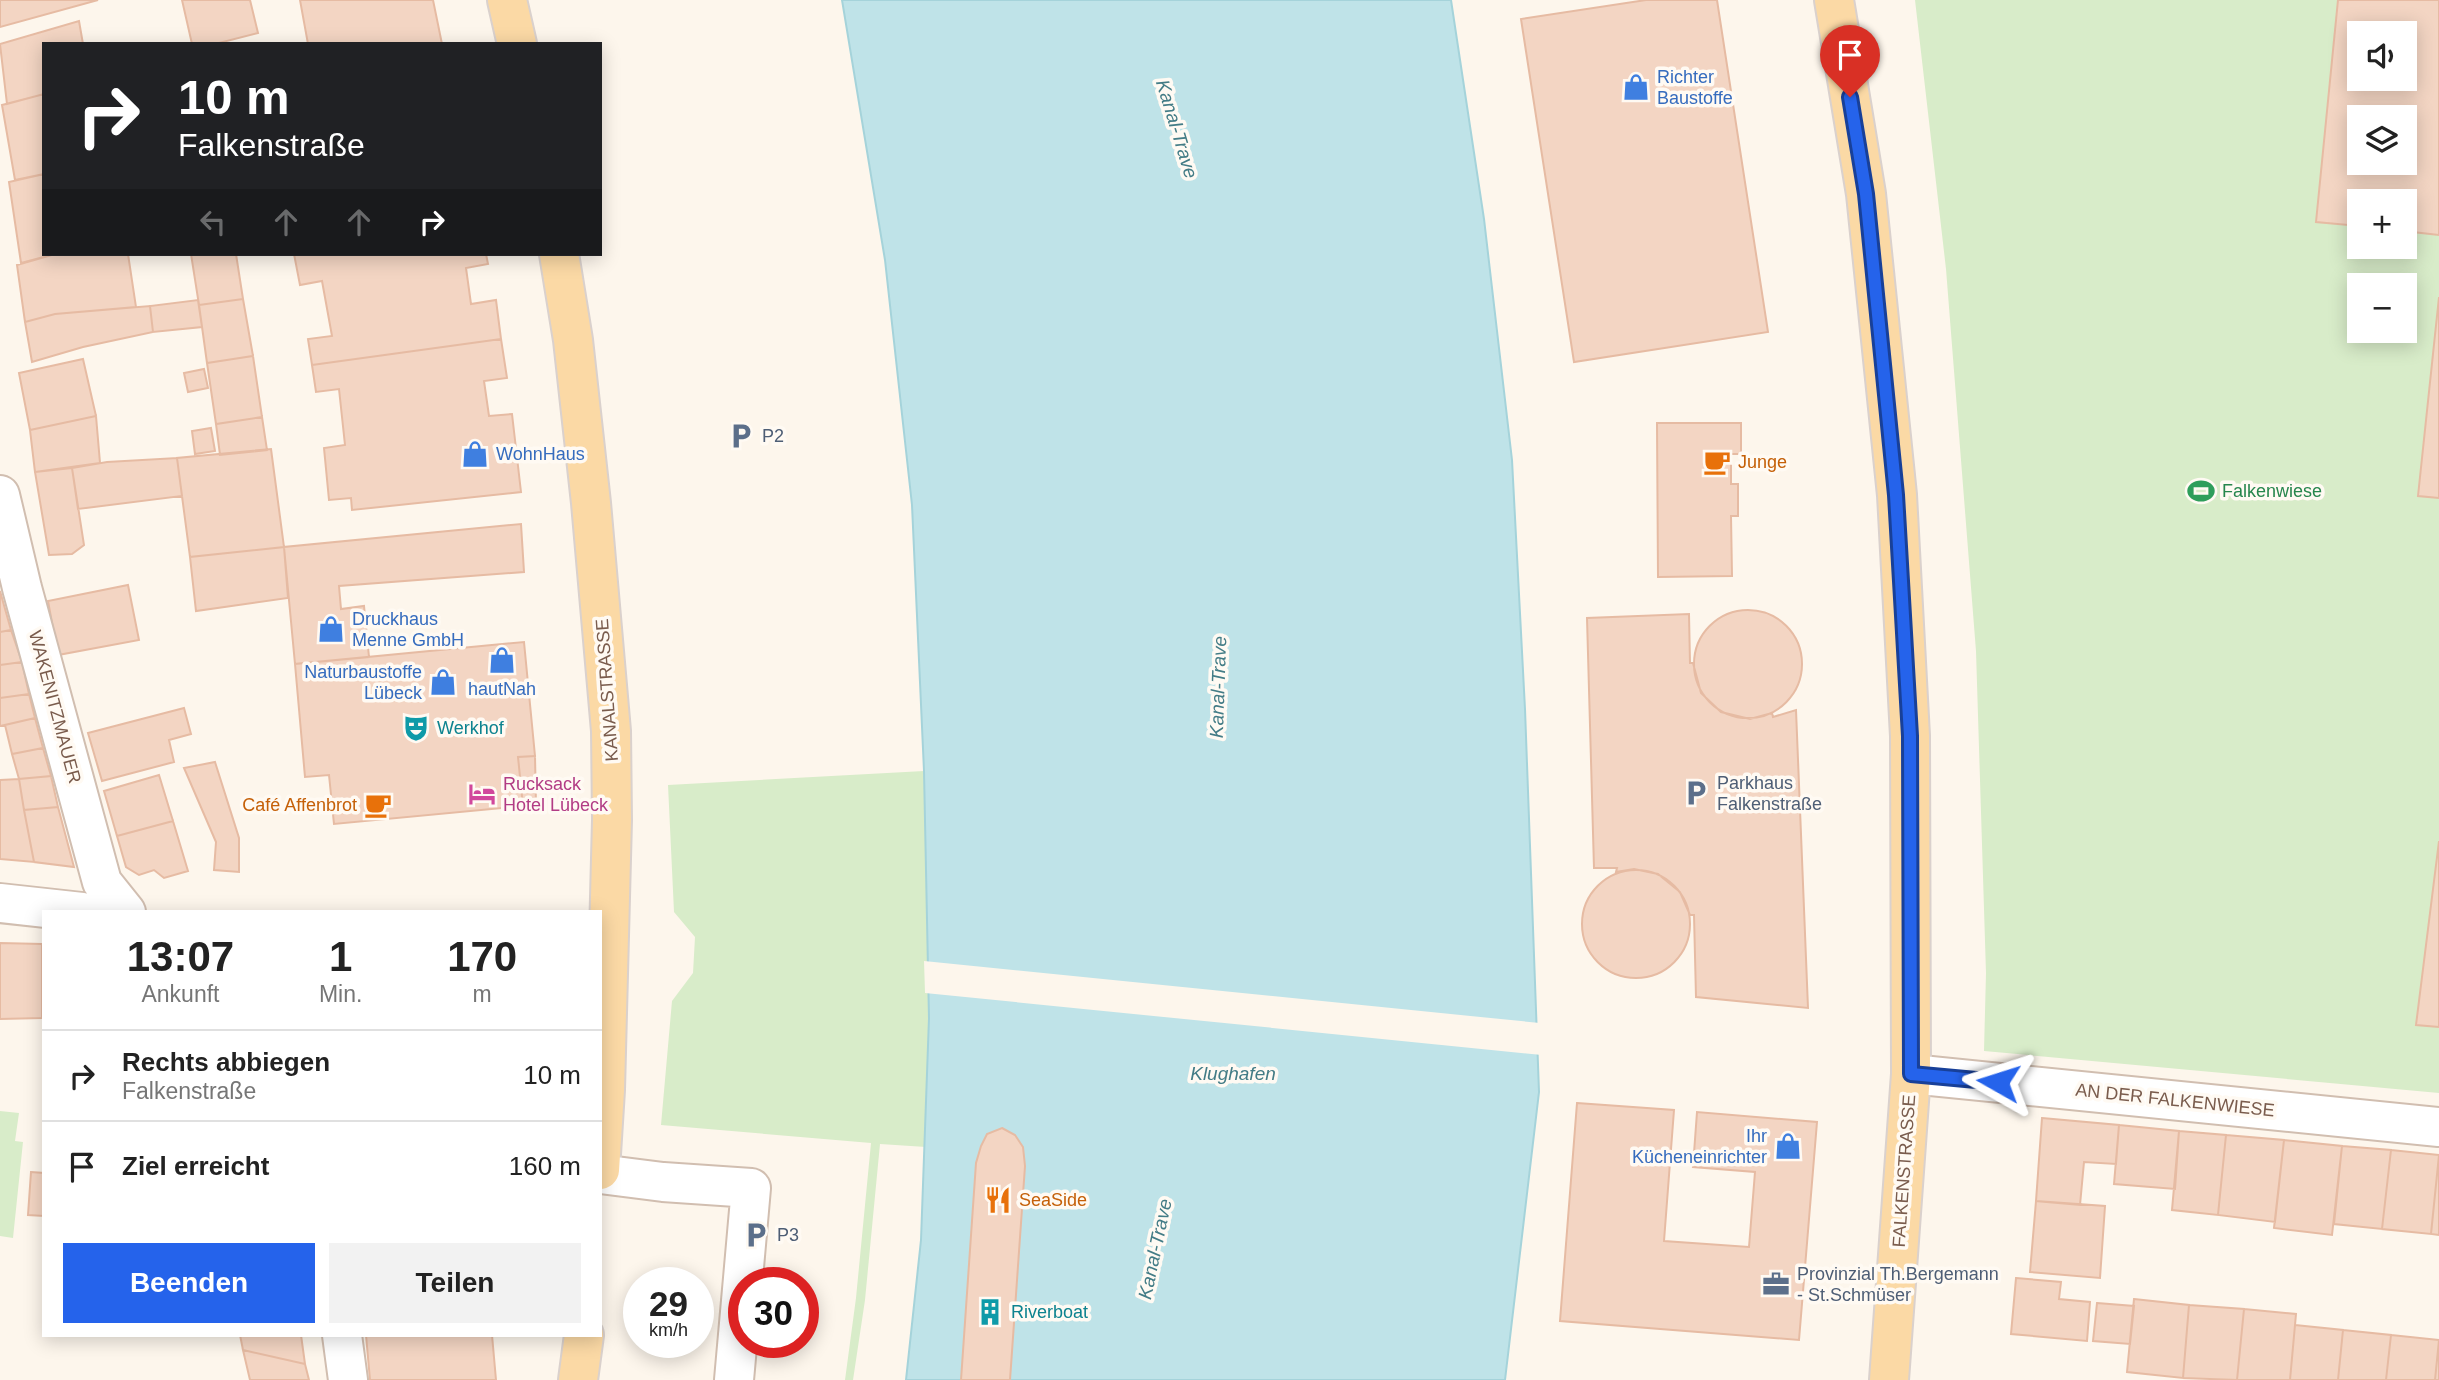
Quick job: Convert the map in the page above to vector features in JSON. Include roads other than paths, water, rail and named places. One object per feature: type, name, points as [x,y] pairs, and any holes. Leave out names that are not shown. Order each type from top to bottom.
[{"type":"main road","points":[[507,0],[517,42]]},
{"type":"main road","name":"FALKENSTRASSE","points":[[1834,0],[1866,194],[1896,495],[1910,736],[1911,1074],[1889,1380]]},
{"type":"main road","name":"KANALSTRASSE","points":[[559,256],[575,354],[607,663],[611,730],[612,821],[605,949],[602,1083]]},
{"type":"main road","points":[[578,1380],[584,1337]]},
{"type":"street","name":"WAKENITZMAUER","points":[[0,495],[22,589],[102,882],[125,910]]},
{"type":"street","points":[[0,903],[64,910]]},
{"type":"street","name":"AN DER FALKENWIESE","points":[[1911,1074],[2439,1128]]},
{"type":"street","points":[[602,1172],[663,1182],[751,1188],[734,1380]]},
{"type":"street","points":[[342,1337],[348,1380]]},
{"type":"water","name":"Klughafen","points":[[842,0],[1451,0],[1484,219],[1512,460],[1525,709],[1539,1092],[1505,1380],[906,1380],[921,1240],[929,1018],[924,771],[912,505],[885,260]]},
{"type":"place","name":"Richter Baustoffe","points":[[1636,87]]},
{"type":"place","name":"P2","points":[[741,436]]},
{"type":"place","name":"WohnHaus","points":[[475,454]]},
{"type":"place","name":"Junge","points":[[1717,462]]},
{"type":"place","name":"Falkenwiese","points":[[2201,491]]},
{"type":"place","name":"Druckhaus Menne GmbH","points":[[331,629]]},
{"type":"place","name":"hautNah","points":[[502,660]]},
{"type":"place","name":"Naturbaustoffe Lübeck","points":[[443,682]]},
{"type":"place","name":"Werkhof","points":[[416,728]]},
{"type":"place","name":"Parkhaus Falkenstraße","points":[[1696,793]]},
{"type":"place","name":"Rucksack Hotel Lübeck","points":[[482,794]]},
{"type":"place","name":"Café Affenbrot","points":[[378,805]]},
{"type":"place","name":"Ihr Kücheneinrichter","points":[[1788,1146]]},
{"type":"place","name":"SeaSide","points":[[998,1200]]},
{"type":"place","name":"P3","points":[[756,1235]]},
{"type":"place","name":"Provinzial Th.Bergemann - St.Schmüser","points":[[1776,1284]]},
{"type":"place","name":"Riverboat","points":[[990,1312]]},
{"type":"water label","name":"Kanal-Trave","points":[[1177,129]]},
{"type":"water label","name":"Kanal-Trave","points":[[1218,687]]},
{"type":"water label","name":"Kanal-Trave","points":[[1155,1249]]}]
